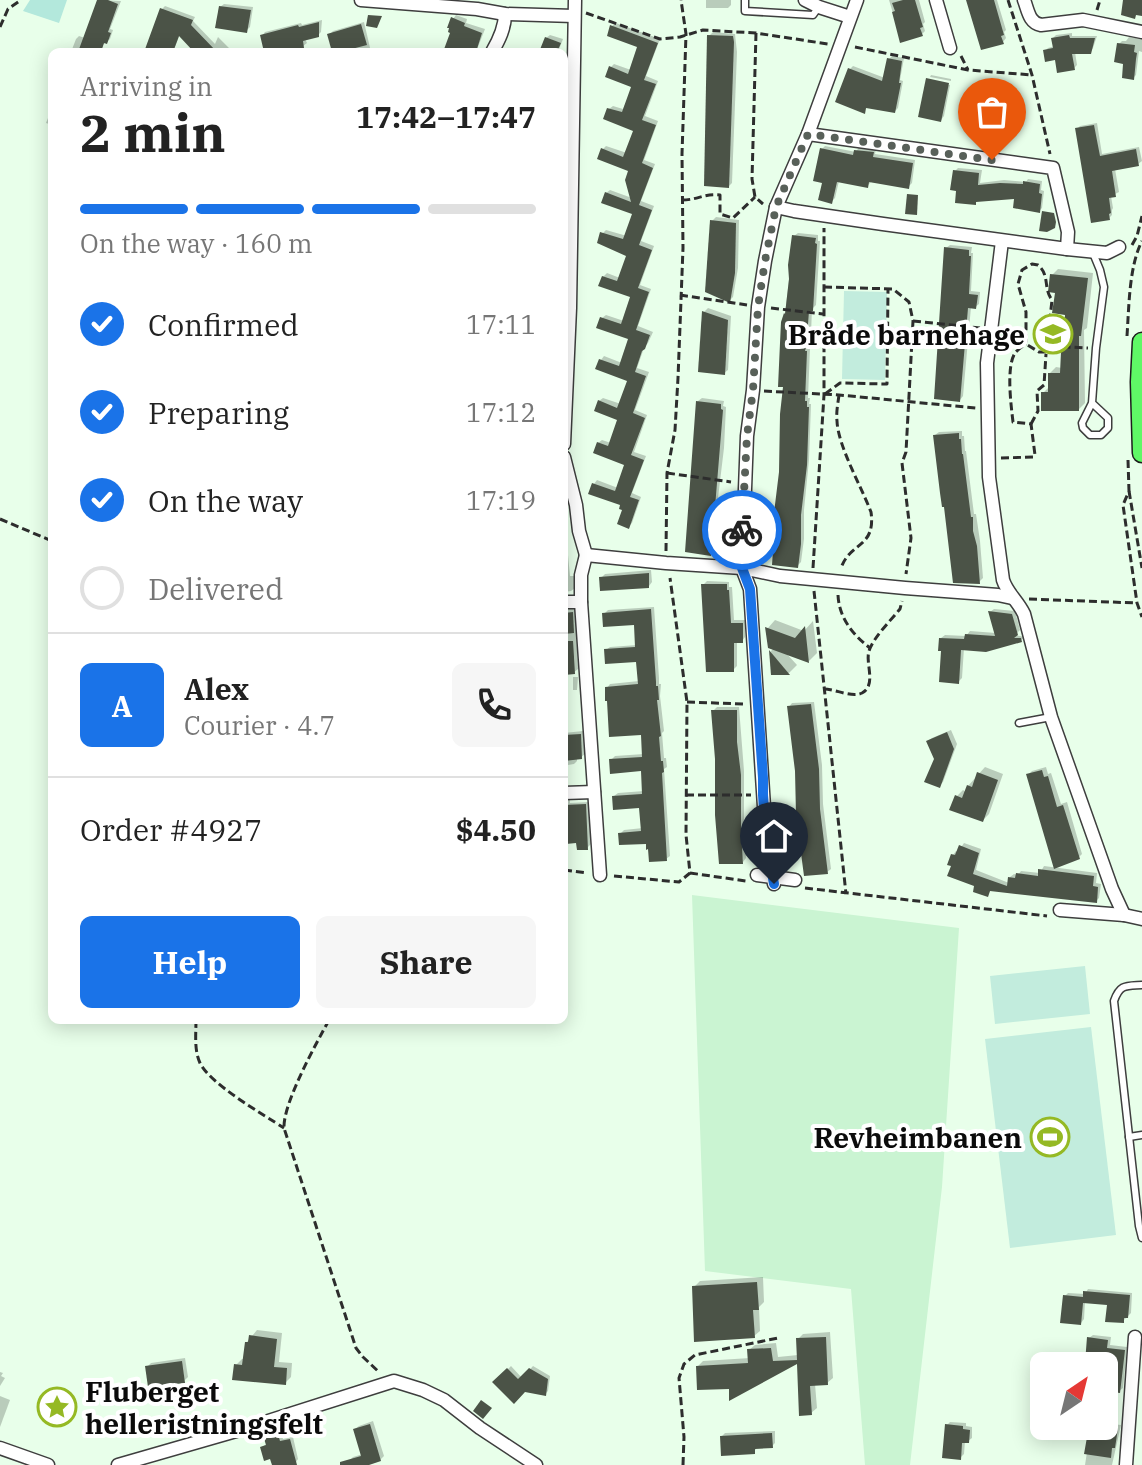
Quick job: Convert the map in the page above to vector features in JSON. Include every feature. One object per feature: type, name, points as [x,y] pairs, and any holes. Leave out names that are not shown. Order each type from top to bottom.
[{"type":"main road","points":[[1142,342],[1142,453]]},
{"type":"street","points":[[361,0],[442,3],[505,14],[574,16]]},
{"type":"street","points":[[568,353],[575,0]]},
{"type":"street","points":[[805,0],[850,17]]},
{"type":"street","points":[[774,880],[766,838],[750,589],[742,568],[747,436],[758,307],[775,212],[808,134],[857,0]]},
{"type":"street","points":[[936,0],[950,48]]},
{"type":"street","points":[[1024,0],[1036,24],[1083,20],[1142,32]]},
{"type":"street","points":[[494,48],[505,22],[505,14]]},
{"type":"street","points":[[808,134],[1053,168],[1068,232],[1067,249]]},
{"type":"street","points":[[775,212],[1067,249],[1107,253],[1125,248]]},
{"type":"street","points":[[1002,241],[987,363],[989,477],[1003,580],[1006,590],[1024,614],[1051,717],[1124,915]]},
{"type":"street","points":[[568,473],[586,555],[581,575],[581,602],[600,875]]},
{"type":"street","points":[[586,555],[742,568],[780,576],[998,595],[1014,599]]},
{"type":"street","points":[[568,602],[581,602]]},
{"type":"street","points":[[568,793],[594,792]]},
{"type":"street","points":[[757,875],[774,880],[795,880]]},
{"type":"street","points":[[1059,914],[1124,915],[1142,919]]},
{"type":"street","points":[[1126,1465],[1135,1337]]},
{"type":"street","points":[[118,1465],[243,1429],[390,1381],[412,1385],[435,1395],[536,1465]]},
{"type":"street","points":[[0,1448],[48,1465]]},
{"type":"lane","points":[[745,0],[745,11],[813,15],[819,7]]},
{"type":"lane","points":[[1092,251],[1104,287],[1092,403],[1083,417],[1083,428],[1090,435],[1101,435],[1108,428],[1108,418],[1092,403]]},
{"type":"lane","points":[[1019,723],[1051,717]]},
{"type":"lane","points":[[1142,985],[1118,990],[1114,1001],[1142,1238]]},
{"type":"lane","points":[[1129,1137],[1142,1135]]},
{"type":"path","points":[[0,27],[8,9],[21,0]]},
{"type":"path","points":[[681,0],[686,34],[678,378],[675,430],[667,473],[666,563],[687,702],[686,835],[690,873]]},
{"type":"path","points":[[1008,0],[1032,75],[1053,168]]},
{"type":"path","points":[[574,16],[584,13],[660,39],[703,30],[756,33],[856,47],[968,70],[1032,75]]},
{"type":"path","points":[[756,33],[752,179],[755,197],[775,212]]},
{"type":"path","points":[[682,200],[695,200],[708,194],[720,195],[720,214],[733,218],[755,197]]},
{"type":"path","points":[[824,216],[824,395],[812,579],[846,894]]},
{"type":"path","points":[[1125,248],[1137,236],[1142,216]]},
{"type":"path","points":[[1137,250],[1142,241]]},
{"type":"path","points":[[996,459],[1033,457],[1035,450],[1031,424],[1038,411],[1037,391],[1044,385],[1052,300],[1046,293],[1046,275],[1038,265],[1032,264],[1022,270],[1018,284],[1026,312],[1026,344]]},
{"type":"path","points":[[824,287],[893,289],[909,302],[913,321],[906,452],[902,463],[911,538],[900,609],[870,648],[869,684],[865,691],[851,694],[824,689]]},
{"type":"path","points":[[824,395],[840,383],[887,384],[888,289]]},
{"type":"path","points":[[913,321],[991,329]]},
{"type":"path","points":[[825,334],[843,335]]},
{"type":"path","points":[[1026,344],[1039,352],[1046,352]]},
{"type":"path","points":[[1026,344],[1014,354],[1010,405],[1013,422],[1031,424]]},
{"type":"path","points":[[1047,346],[1096,348]]},
{"type":"path","points":[[753,390],[988,409]]},
{"type":"path","points":[[839,395],[837,421],[845,454],[865,497],[872,521],[866,541],[844,561],[838,602],[844,620],[870,648]]},
{"type":"path","points":[[667,473],[746,484]]},
{"type":"path","points":[[1129,491],[1142,568]]},
{"type":"path","points":[[0,519],[48,539]]},
{"type":"path","points":[[1014,599],[1137,603]]},
{"type":"path","points":[[687,702],[758,704]]},
{"type":"path","points":[[686,795],[763,795]]},
{"type":"path","points":[[568,871],[679,882],[690,873],[774,880],[846,894],[1059,914]]},
{"type":"path","points":[[196,1024],[197,1054],[207,1074],[284,1128]]},
{"type":"path","points":[[327,1024],[290,1100],[284,1128],[356,1348],[390,1381]]},
{"type":"path","points":[[683,1465],[679,1378],[684,1364],[695,1355],[778,1338]]},
{"type":"green space","points":[[692,895],[959,928],[942,1187],[910,1465],[865,1465],[851,1289],[705,1271]]},
{"type":"shaded area","points":[[30,0],[67,0],[59,23],[23,11]]},
{"type":"shaded area","points":[[844,291],[887,292],[885,380],[842,379]]},
{"type":"shaded area","points":[[1085,966],[1090,1014],[995,1024],[990,976]]},
{"type":"shaded area","name":"Revheimbanen","points":[[1091,1027],[1116,1235],[1010,1248],[985,1039]]},
{"type":"building","points":[[97,0],[118,4],[107,44],[104,43],[102,48],[79,48]]},
{"type":"building","points":[[915,0],[923,36],[900,43],[892,3]]},
{"type":"building","points":[[966,0],[994,0],[1004,44],[981,50]]},
{"type":"building","points":[[1123,0],[1142,0],[1142,16],[1136,15],[1135,19],[1121,15]]},
{"type":"building","points":[[219,6],[251,10],[247,33],[215,28]]},
{"type":"building","points":[[160,8],[193,20],[191,25],[213,48],[190,48],[179,36],[174,48],[145,48]]},
{"type":"building","points":[[368,15],[382,16],[377,28],[366,26]]},
{"type":"building","points":[[451,17],[482,33],[477,48],[444,48],[450,33],[447,28]]},
{"type":"building","points":[[319,22],[319,37],[303,41],[304,48],[263,48],[260,35]]},
{"type":"building","points":[[361,24],[367,45],[331,48],[327,34]]},
{"type":"building","points":[[610,25],[658,43],[644,80],[656,84],[642,120],[656,125],[642,163],[653,168],[639,205],[652,210],[639,245],[652,250],[638,288],[649,292],[636,330],[650,335],[635,372],[646,376],[633,413],[645,418],[631,455],[644,460],[630,497],[639,500],[629,529],[617,524],[622,510],[619,509],[620,505],[588,494],[592,483],[615,491],[624,465],[593,453],[597,442],[608,446],[617,420],[594,411],[598,400],[617,408],[627,381],[595,369],[599,359],[619,366],[628,339],[596,328],[600,317],[621,324],[630,297],[598,286],[602,276],[617,281],[626,256],[597,243],[600,232],[623,239],[632,214],[601,203],[605,192],[631,202],[625,180],[628,171],[597,159],[601,148],[623,157],[633,131],[603,119],[607,108],[622,112],[631,87],[605,77],[609,66],[628,74],[637,47],[607,36]]},
{"type":"building","points":[[707,35],[733,36],[734,42],[729,188],[704,186]]},
{"type":"building","points":[[1069,35],[1070,38],[1095,38],[1091,54],[1072,54],[1075,70],[1057,73],[1055,60],[1045,62],[1043,50],[1053,48],[1051,38]]},
{"type":"building","points":[[545,37],[561,43],[559,48],[541,48]]},
{"type":"building","points":[[1117,43],[1135,45],[1134,80],[1122,78],[1123,64],[1114,62]]},
{"type":"building","points":[[887,58],[902,61],[895,113],[866,108],[865,114],[835,102],[848,68],[882,81]]},
{"type":"building","points":[[926,78],[949,83],[941,122],[918,117]]},
{"type":"building","points":[[1094,125],[1100,156],[1136,149],[1139,166],[1112,171],[1116,197],[1109,198],[1110,220],[1091,223],[1075,128]]},
{"type":"building","points":[[820,148],[853,155],[854,150],[874,152],[873,157],[913,163],[909,189],[869,182],[868,188],[837,182],[832,204],[818,200],[822,183],[813,181]]},
{"type":"building","points":[[953,170],[979,173],[978,185],[1023,184],[1023,181],[1040,184],[1040,213],[1013,208],[1014,199],[976,202],[976,205],[955,203],[956,191],[950,190]]},
{"type":"building","points":[[907,194],[918,195],[917,215],[905,214]]},
{"type":"building","points":[[1042,211],[1054,213],[1055,228],[1047,232],[1039,231]]},
{"type":"building","points":[[710,220],[736,223],[735,273],[730,303],[705,292]]},
{"type":"building","points":[[792,235],[816,238],[817,244],[813,311],[809,311],[809,337],[805,351],[805,401],[809,407],[798,568],[772,565],[783,387],[778,387],[781,322],[785,314]]},
{"type":"building","points":[[944,247],[969,250],[969,294],[978,295],[976,309],[968,308],[960,402],[934,399]]},
{"type":"building","points":[[1050,274],[1088,278],[1079,336],[1079,411],[1041,411],[1041,392],[1048,392],[1048,373],[1060,373],[1065,315],[1052,313],[1055,293],[1048,292]]},
{"type":"building","points":[[702,311],[728,320],[725,375],[698,372]]},
{"type":"building","points":[[696,401],[721,404],[723,410],[711,556],[685,552]]},
{"type":"building","points":[[959,433],[980,584],[953,583],[940,493],[933,435]]},
{"type":"building","points":[[649,573],[649,588],[600,591],[599,577]]},
{"type":"building","points":[[701,584],[727,584],[731,623],[743,623],[743,643],[734,643],[734,672],[706,672]]},
{"type":"building","points":[[651,609],[664,772],[667,861],[649,862],[646,844],[619,845],[618,833],[641,831],[639,808],[613,810],[612,796],[642,794],[641,771],[610,774],[609,759],[642,757],[641,735],[609,737],[605,701],[605,687],[638,684],[636,662],[605,664],[604,649],[635,647],[634,625],[603,627],[602,613]]},
{"type":"building","points":[[988,611],[1012,614],[1018,635],[1014,638],[1021,638],[1022,642],[986,652],[961,650],[959,684],[939,682],[939,638],[964,639],[965,634],[995,636]]},
{"type":"building","points":[[573,612],[574,633],[568,634],[568,613]]},
{"type":"building","points":[[805,626],[809,663],[768,648],[765,627],[795,638]]},
{"type":"building","points":[[568,641],[573,641],[575,674],[568,675]]},
{"type":"building","points":[[769,650],[790,675],[771,675]]},
{"type":"building","points":[[811,704],[828,874],[804,876],[787,706]]},
{"type":"building","points":[[711,710],[737,710],[743,864],[719,864]]},
{"type":"building","points":[[947,732],[954,749],[940,788],[924,782],[934,759],[926,741]]},
{"type":"building","points":[[581,734],[582,759],[568,761],[568,735]]},
{"type":"building","points":[[1042,770],[1044,777],[1048,776],[1057,807],[1063,805],[1080,859],[1054,869],[1026,774]]},
{"type":"building","points":[[977,772],[998,780],[983,822],[949,810],[955,795],[962,798],[967,785],[972,787]]},
{"type":"building","points":[[586,804],[588,850],[577,850],[576,843],[568,844],[568,805]]},
{"type":"building","points":[[959,845],[979,853],[973,874],[1007,886],[1008,877],[1015,878],[1016,873],[1038,876],[1038,869],[1094,876],[1093,886],[1098,887],[1097,903],[990,891],[988,897],[973,892],[974,886],[947,876],[951,854],[955,855]]},
{"type":"building","points":[[757,1282],[759,1310],[753,1310],[755,1338],[694,1342],[692,1286]]},
{"type":"building","points":[[1083,1291],[1130,1295],[1128,1318],[1124,1318],[1124,1323],[1105,1322],[1107,1305],[1083,1303],[1081,1325],[1060,1323],[1063,1295],[1083,1297]]},
{"type":"building","points":[[249,1335],[277,1339],[274,1367],[287,1368],[286,1385],[232,1380],[234,1364],[242,1365]]},
{"type":"building","points":[[826,1337],[828,1385],[810,1386],[812,1415],[799,1416],[797,1364],[729,1401],[729,1389],[697,1390],[696,1366],[748,1363],[747,1349],[771,1348],[773,1361],[797,1360],[796,1338]]},
{"type":"building","points":[[1087,1337],[1108,1340],[1107,1348],[1125,1350],[1120,1393],[1118,1352],[1086,1352]]},
{"type":"building","points":[[182,1361],[185,1383],[148,1387],[145,1366]]},
{"type":"building","points":[[507,1368],[518,1379],[529,1368],[548,1379],[546,1396],[525,1392],[514,1404],[492,1382]]},
{"type":"building","points":[[481,1400],[492,1408],[483,1419],[473,1411]]},
{"type":"building","points":[[370,1424],[381,1461],[369,1465],[340,1465],[340,1462],[361,1456],[353,1429]]},
{"type":"building","points":[[945,1424],[970,1430],[969,1443],[962,1443],[961,1460],[942,1458]]},
{"type":"building","points":[[276,1428],[280,1441],[290,1439],[297,1465],[272,1465],[270,1459],[264,1461],[260,1447],[266,1445],[262,1432]]},
{"type":"building","points":[[772,1433],[773,1448],[755,1449],[755,1454],[721,1456],[720,1436]]},
{"type":"building","points":[[1086,1440],[1116,1440],[1111,1458],[1084,1454]]},
{"type":"way so far","points":[[742,530],[754,347],[765,261],[776,207],[808,134],[992,160]]},
{"type":"place","name":"Bråde barnehage","points":[[1053,334]]},
{"type":"place","name":"Revheimbanen","points":[[1050,1137]]},
{"type":"place","name":"Fluberget helleristningsfelt","points":[[57,1407]]},
{"type":"route","points":[[742,530],[742,568],[750,589],[766,838],[774,884]]}]
